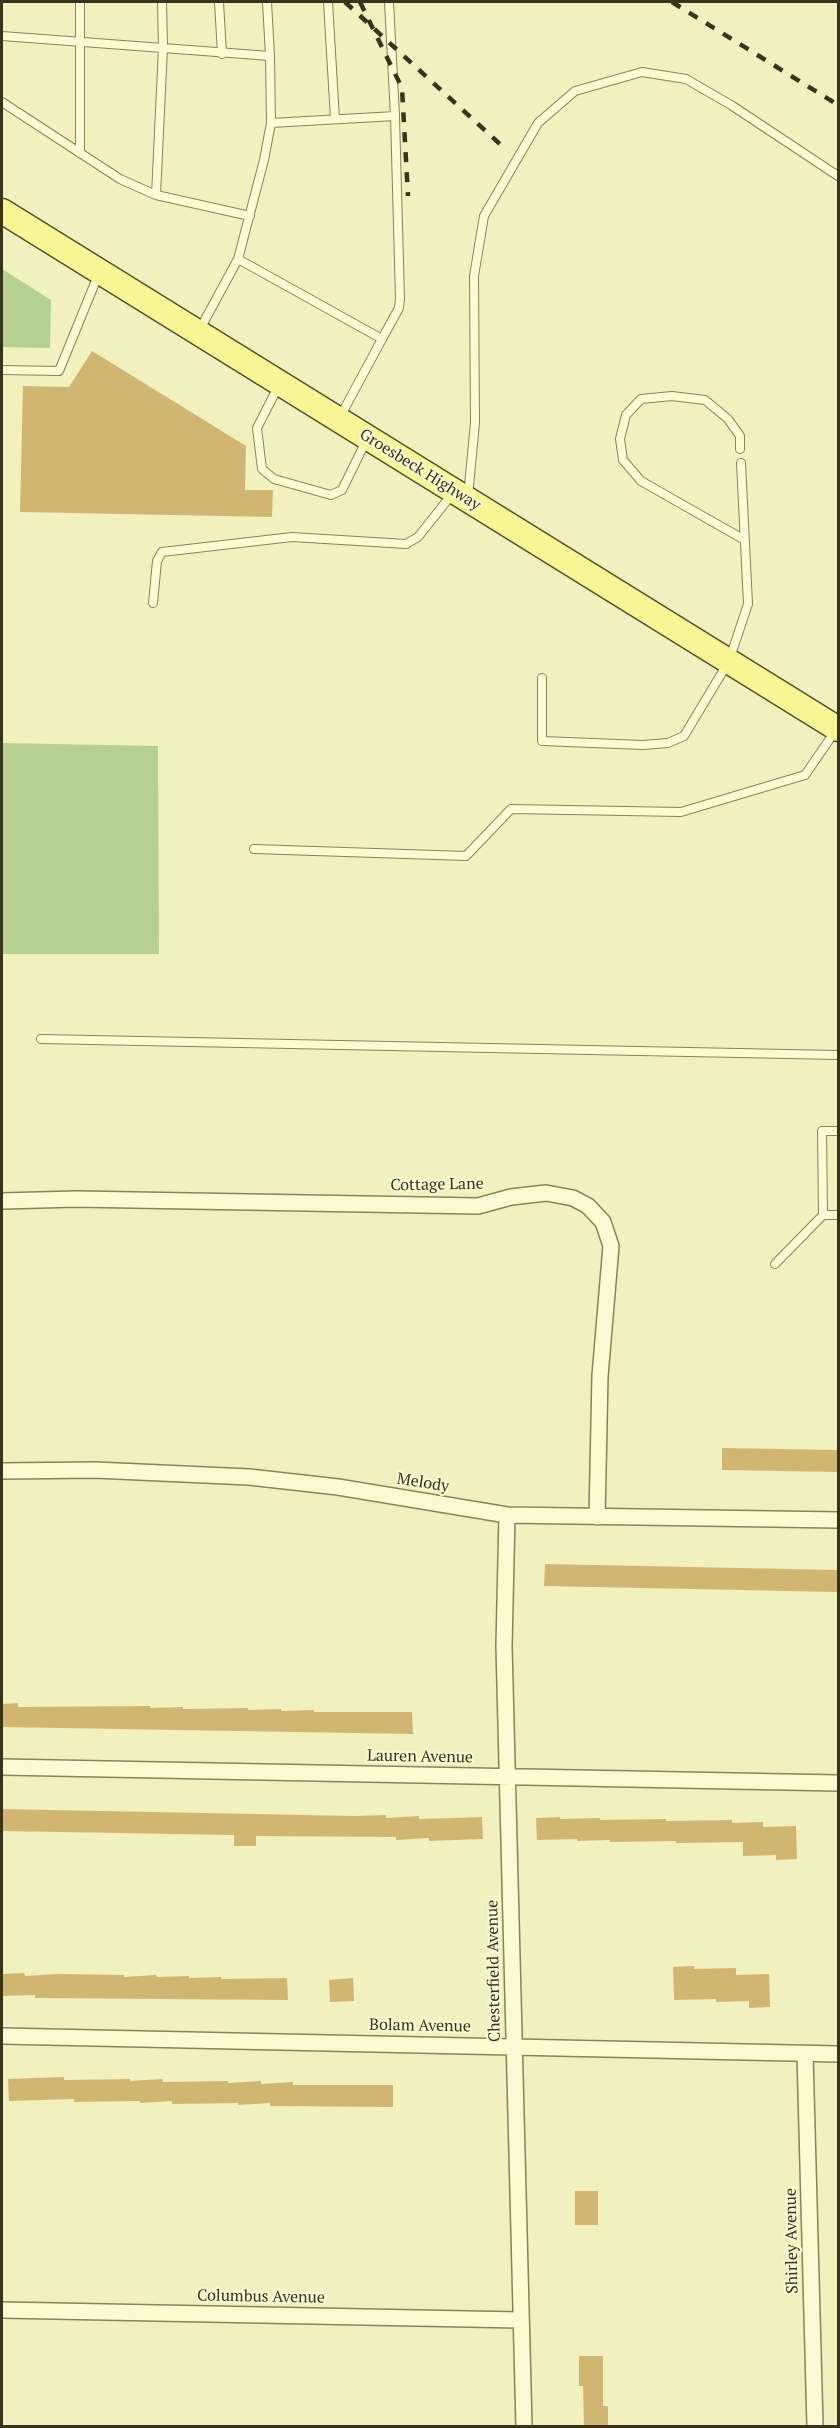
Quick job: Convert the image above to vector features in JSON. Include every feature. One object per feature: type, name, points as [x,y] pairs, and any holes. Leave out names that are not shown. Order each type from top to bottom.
[{"type":"main road","name":"Groesbeck Highway","points":[[2,211],[838,729]]},
{"type":"street","name":"Cottage Lane","points":[[2,1201],[76,1199],[478,1206],[511,1197],[546,1193],[573,1198],[588,1206],[603,1222],[610,1246],[600,1376],[597,1517]]},
{"type":"street","name":"Melody","points":[[2,1471],[95,1470],[249,1477],[338,1487],[507,1515],[838,1520]]},
{"type":"street","name":"Chesterfield Avenue","points":[[507,1515],[504,1646],[524,2427]]},
{"type":"street","name":"Lauren Avenue","points":[[2,1767],[838,1783]]},
{"type":"street","name":"Bolam Avenue","points":[[2,2036],[838,2054]]},
{"type":"street","name":"Shirley Avenue","points":[[805,2054],[815,2427]]},
{"type":"street","name":"Columbus Avenue","points":[[2,2310],[520,2320]]},
{"type":"lane","points":[[80,2],[80,153]]},
{"type":"lane","points":[[156,195],[163,48],[162,2]]},
{"type":"lane","points":[[219,2],[222,54]]},
{"type":"lane","points":[[198,333],[238,259],[271,123],[267,2]]},
{"type":"lane","points":[[328,2],[335,119]]},
{"type":"lane","points":[[339,420],[399,308],[395,116],[389,2]]},
{"type":"lane","points":[[2,36],[270,56]]},
{"type":"lane","points":[[153,603],[157,561],[162,552],[292,537],[406,544],[418,537],[461,496],[475,423],[474,276],[484,216],[538,123],[575,91],[642,72],[686,79],[731,105],[838,176]]},
{"type":"lane","points":[[2,102],[120,180],[156,195],[250,216]]},
{"type":"lane","points":[[271,123],[395,116]]},
{"type":"lane","points":[[238,259],[382,339]]},
{"type":"lane","points":[[2,370],[59,371],[99,272]]},
{"type":"lane","points":[[279,383],[257,428],[262,469],[274,478],[331,495],[342,490],[368,438]]},
{"type":"lane","points":[[740,449],[740,436],[728,419],[705,400],[672,396],[640,399],[626,414],[620,440],[623,460],[641,480],[743,539]]},
{"type":"lane","points":[[542,678],[542,741],[643,745],[668,743],[684,736],[729,661],[748,604],[741,463]]},
{"type":"lane","points":[[254,849],[466,856],[512,809],[681,812],[805,775],[838,729]]},
{"type":"lane","points":[[41,1039],[838,1055]]},
{"type":"lane","points":[[775,1264],[823,1215],[822,1131],[838,1131]]},
{"type":"lane","points":[[823,1215],[838,1215]]},
{"type":"green space","points":[[2,269],[51,300],[50,348],[2,347]]},
{"type":"green space","points":[[2,743],[158,746],[159,954],[2,954]]},
{"type":"building","points":[[92,351],[246,446],[245,490],[273,490],[272,517],[20,512],[23,386],[69,387]]},
{"type":"building","points":[[722,1448],[838,1450],[838,1472],[722,1470]]},
{"type":"building","points":[[545,1564],[838,1570],[838,1592],[544,1586]]},
{"type":"building","points":[[18,1703],[18,1707],[150,1706],[150,1708],[183,1707],[183,1709],[314,1710],[314,1712],[412,1712],[413,1734],[2,1727],[2,1704]]},
{"type":"building","points":[[2,1809],[386,1815],[386,1818],[419,1816],[419,1819],[482,1817],[483,1839],[429,1841],[429,1838],[396,1840],[396,1837],[256,1836],[256,1846],[234,1846],[234,1835],[2,1831]]},
{"type":"building","points":[[560,1817],[560,1819],[600,1818],[600,1820],[732,1820],[732,1823],[763,1822],[763,1827],[796,1826],[797,1859],[776,1860],[776,1855],[743,1856],[743,1842],[537,1840],[536,1818]]},
{"type":"building","points":[[694,1966],[694,1969],[736,1968],[736,1975],[769,1974],[770,2007],[749,2008],[749,2001],[674,2000],[673,1967]]},
{"type":"building","points":[[24,1973],[25,1976],[58,1974],[124,1975],[124,1977],[189,1976],[189,1978],[221,1977],[221,1979],[287,1978],[288,2000],[2,1996],[2,1974]]},
{"type":"building","points":[[353,1978],[354,2001],[330,2002],[329,1980]]},
{"type":"building","points":[[64,2077],[64,2080],[162,2079],[163,2082],[261,2081],[261,2084],[293,2082],[293,2085],[393,2085],[393,2107],[270,2106],[270,2103],[172,2104],[172,2101],[74,2102],[74,2099],[9,2101],[8,2079]]},
{"type":"building","points":[[575,2191],[598,2191],[598,2225],[575,2225]]},
{"type":"building","points":[[579,2356],[603,2356],[603,2406],[608,2406],[608,2427],[584,2427],[583,2386],[579,2386]]},
{"type":"railway","points":[[345,2],[502,146]]},
{"type":"railway","points":[[360,2],[402,88],[408,196]]},
{"type":"railway","points":[[672,2],[838,105]]}]
